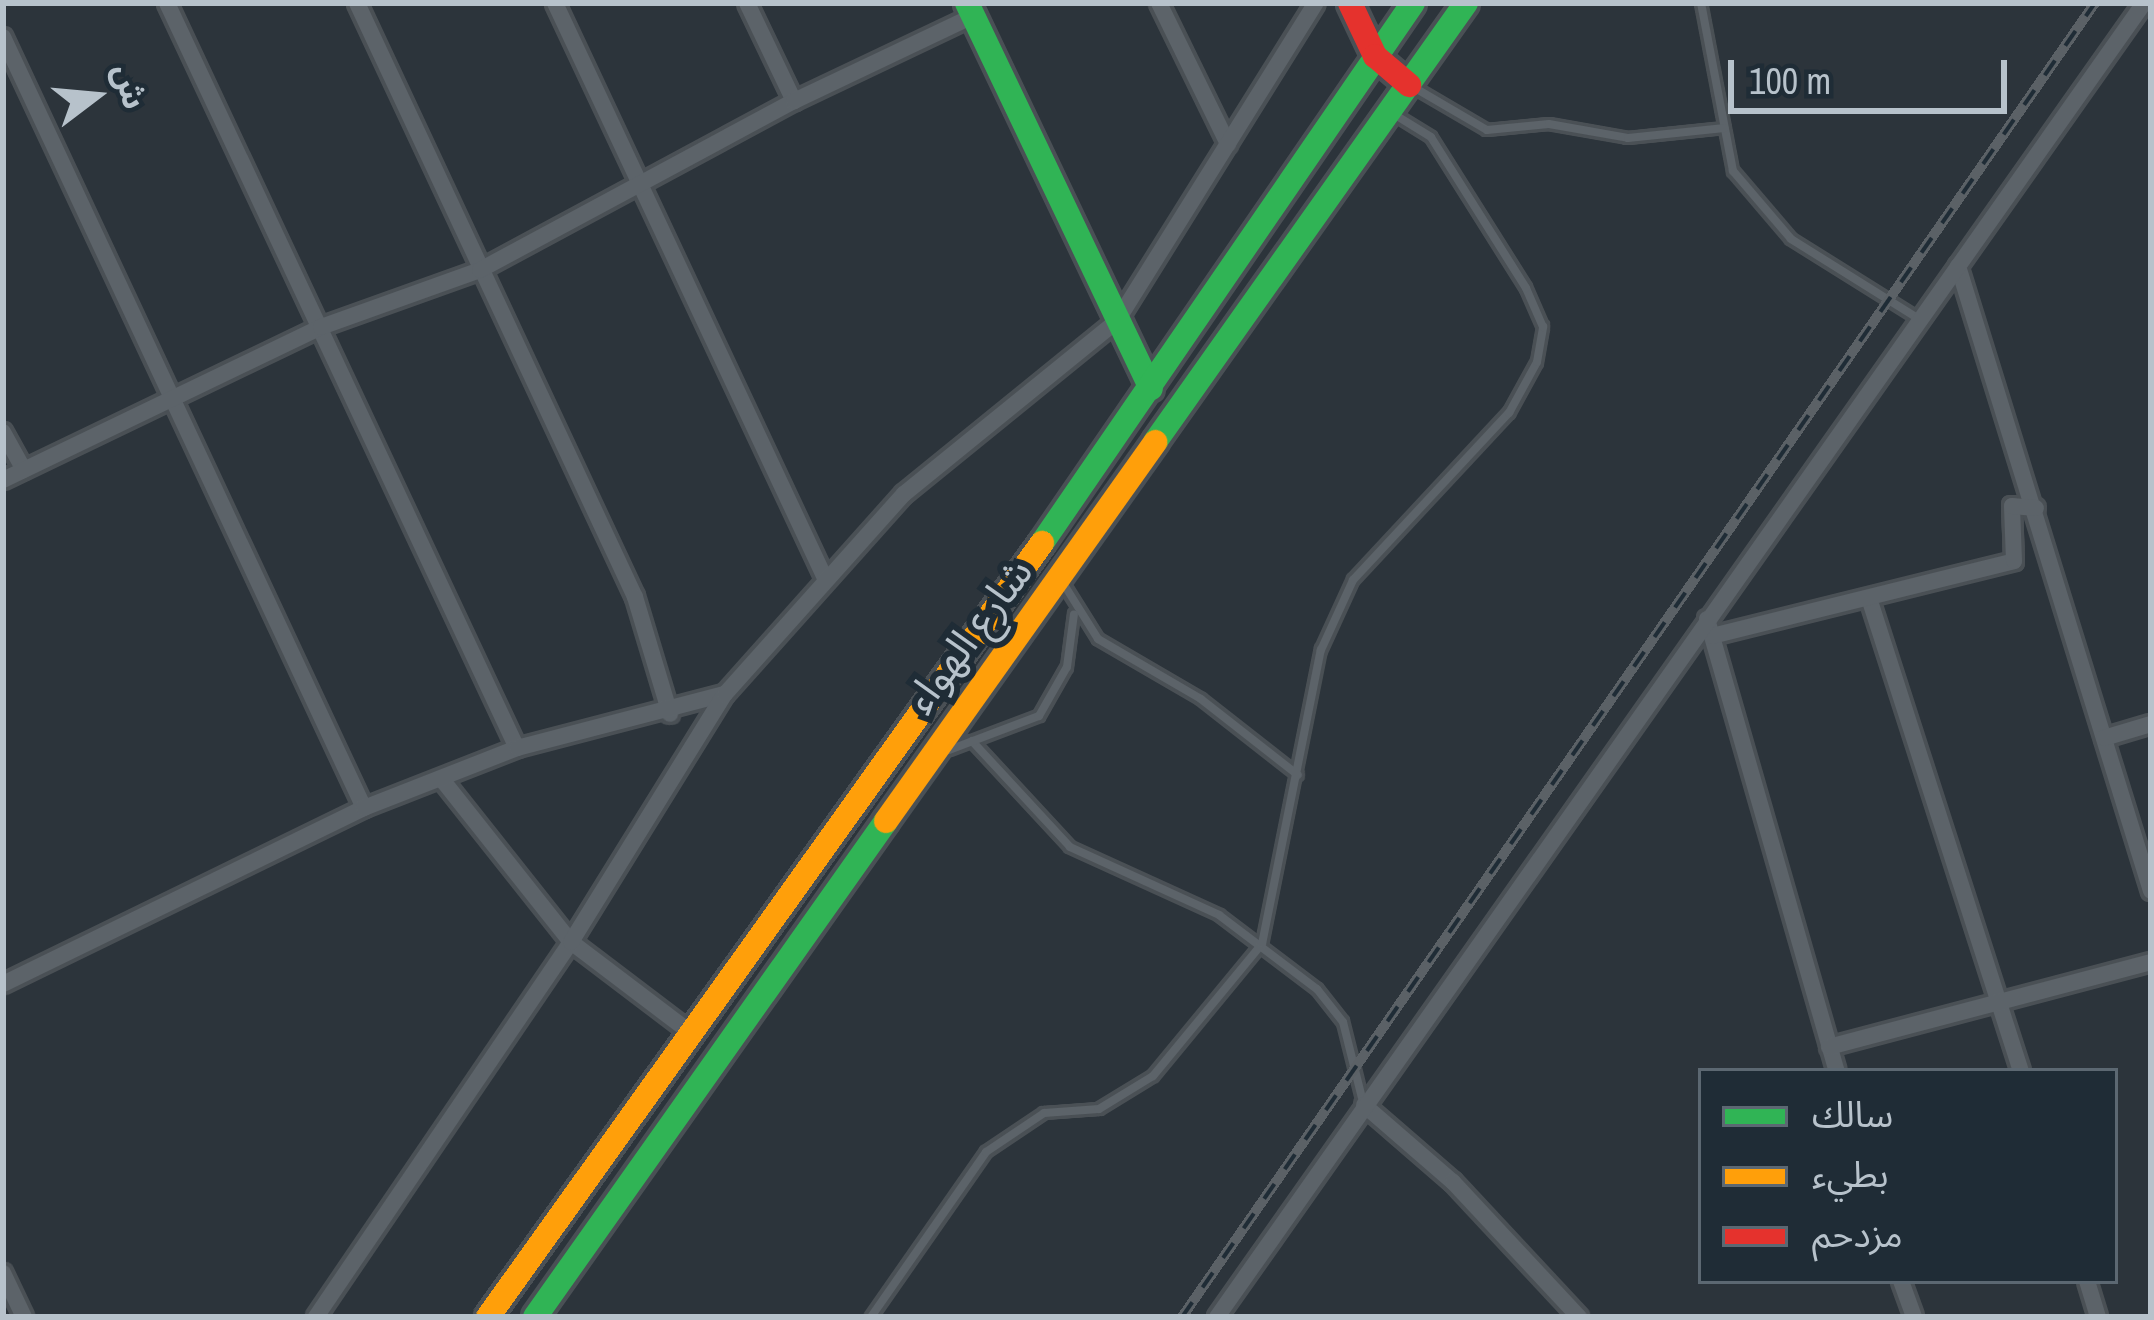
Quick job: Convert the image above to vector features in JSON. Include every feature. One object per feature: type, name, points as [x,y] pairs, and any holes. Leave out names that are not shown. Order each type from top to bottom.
[{"type":"main road","points":[[1350,3],[1375,56],[1408,85]]},
{"type":"main road","name":"شارع الهواء","points":[[488,1317],[1040,547],[1413,3]]},
{"type":"main road","name":"شارع الهواء","points":[[535,1317],[925,757],[1061,578],[1171,410],[1466,3]]},
{"type":"main road","points":[[970,9],[1151,388]]},
{"type":"street","points":[[167,3],[517,748]]},
{"type":"street","points":[[356,3],[635,597],[670,714]]},
{"type":"street","points":[[555,3],[825,578]]},
{"type":"street","points":[[747,3],[794,101]]},
{"type":"street","points":[[1159,3],[1228,144]]},
{"type":"street","points":[[316,1317],[571,942],[724,694],[904,494],[1117,321],[1316,3]]},
{"type":"street","points":[[1217,1317],[1709,627],[1919,319],[2144,3]]},
{"type":"street","points":[[3,480],[321,327],[480,270],[970,9]]},
{"type":"street","points":[[3,37],[364,808]]},
{"type":"street","points":[[1958,266],[2151,891]]},
{"type":"street","points":[[3,432],[24,470]]},
{"type":"street","points":[[1709,627],[1869,598],[2014,561],[2011,509],[2018,502],[2036,508]]},
{"type":"street","points":[[1869,598],[2020,1068]]},
{"type":"street","points":[[1709,627],[1836,1068]]},
{"type":"street","points":[[3,984],[364,808],[444,782],[517,748],[670,714],[724,694]]},
{"type":"street","points":[[2104,738],[2151,724]]},
{"type":"street","points":[[444,782],[571,942],[692,1034]]},
{"type":"street","points":[[1829,1047],[2001,1008],[2151,962]]},
{"type":"street","points":[[1364,1106],[1454,1182],[1579,1317]]},
{"type":"street","points":[[3,1273],[24,1317]]},
{"type":"street","points":[[1902,1284],[1914,1317]]},
{"type":"street","points":[[2088,1284],[2098,1317]]},
{"type":"lane","points":[[1701,3],[1733,171],[1791,239],[1919,319]]},
{"type":"lane","points":[[1408,85],[1487,130],[1549,124],[1628,138],[1724,128]]},
{"type":"lane","points":[[871,1317],[986,1152],[1044,1113],[1099,1109],[1154,1076],[1262,944],[1321,650],[1353,580],[1510,413],[1537,362],[1544,328],[1469,191],[1431,137],[1391,112]]},
{"type":"lane","points":[[1040,547],[1061,578],[1075,613],[1098,639],[1201,699],[1299,776]]},
{"type":"lane","points":[[893,750],[925,757],[1039,716],[1053,698],[1075,613]]},
{"type":"lane","points":[[973,741],[1070,847],[1172,889],[1262,944],[1334,1007],[1364,1106]]},
{"type":"railway","points":[[1182,1317],[2095,3]]},
{"type":"traffic: fast","points":[[967,3],[1151,388]]},
{"type":"traffic: fast","points":[[1042,543],[1413,3]]},
{"type":"traffic: fast","points":[[1155,442],[1466,3]]},
{"type":"traffic: fast","points":[[535,1317],[886,821]]},
{"type":"traffic: slow","points":[[886,821],[1155,442]]},
{"type":"traffic: slow","points":[[488,1317],[1042,543]]},
{"type":"traffic: jam","points":[[1350,3],[1375,56],[1409,85]]}]
